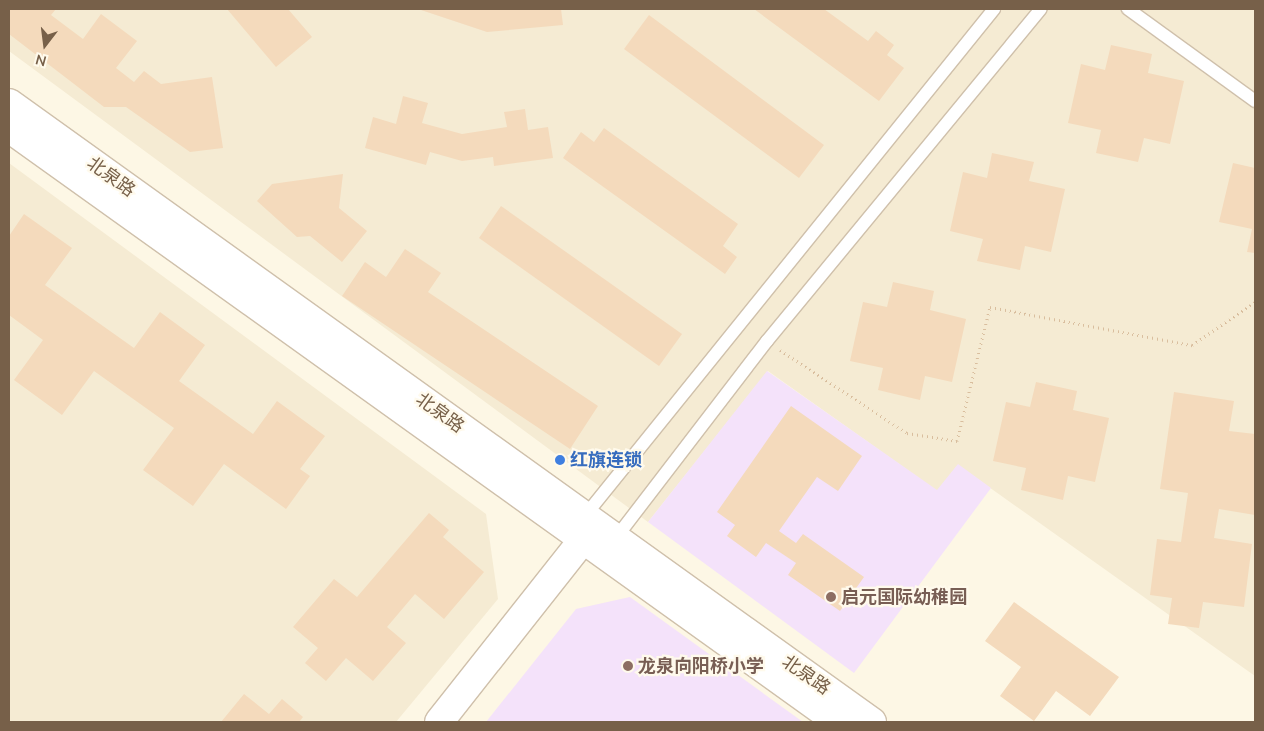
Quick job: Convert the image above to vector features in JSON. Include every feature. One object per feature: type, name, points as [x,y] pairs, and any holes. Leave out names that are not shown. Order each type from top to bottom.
[{"type":"main road","name":"北泉路","points":[[9,103],[594,530],[838,722]]},
{"type":"main road","name":"北泉路","points":[[9,128],[872,722]]},
{"type":"main road","points":[[438,722],[594,530]]},
{"type":"lane","points":[[594,530],[994,9]]},
{"type":"lane","points":[[594,530],[767,341],[1040,9]]},
{"type":"lane","points":[[1128,9],[1255,101]]},
{"type":"path","points":[[767,341],[908,433],[957,441],[990,307],[1192,345],[1255,302]]},
{"type":"shaded area","points":[[9,9],[1255,9],[1255,676],[958,465],[937,491],[768,371],[648,522],[9,51]]},
{"type":"shaded area","points":[[9,163],[486,514],[498,599],[396,722],[9,722]]},
{"type":"shaded area","name":"启元国际幼稚园","points":[[767,371],[937,490],[958,464],[991,488],[854,673],[648,522]]},
{"type":"shaded area","name":"龙泉向阳桥小学","points":[[630,597],[803,722],[486,722],[576,609]]},
{"type":"building","points":[[9,9],[56,9],[51,15],[83,39],[101,14],[137,41],[116,68],[134,82],[144,71],[161,84],[212,77],[223,148],[190,152],[126,107],[104,107],[9,34]]},
{"type":"building","points":[[227,9],[288,9],[312,37],[276,67]]},
{"type":"building","points":[[418,9],[561,9],[563,25],[487,32]]},
{"type":"building","points":[[754,9],[824,9],[868,41],[876,31],[894,45],[887,55],[904,68],[879,101]]},
{"type":"building","points":[[649,15],[824,145],[799,178],[624,49]]},
{"type":"building","points":[[1111,45],[1152,54],[1148,73],[1184,81],[1170,144],[1144,138],[1138,162],[1096,153],[1101,130],[1068,123],[1081,64],[1105,70]]},
{"type":"building","points":[[403,96],[428,103],[422,123],[462,134],[507,127],[504,112],[525,109],[528,130],[548,127],[553,158],[494,166],[493,157],[462,161],[430,152],[426,165],[365,148],[373,117],[396,124]]},
{"type":"building","points":[[604,128],[738,224],[723,246],[737,257],[725,274],[563,158],[581,132],[594,142]]},
{"type":"building","points":[[992,153],[1034,162],[1029,181],[1065,189],[1051,252],[1025,246],[1020,270],[977,261],[983,239],[950,231],[963,172],[987,178]]},
{"type":"building","points":[[1233,163],[1255,168],[1255,253],[1247,252],[1252,229],[1219,222]]},
{"type":"building","points":[[343,174],[339,208],[367,231],[342,262],[310,236],[297,237],[257,201],[272,184]]},
{"type":"building","points":[[501,206],[682,334],[659,366],[479,238]]},
{"type":"building","points":[[24,214],[72,248],[45,285],[134,348],[160,312],[205,345],[179,381],[253,434],[277,401],[325,436],[300,469],[310,476],[286,509],[224,464],[193,506],[143,470],[174,428],[94,371],[62,415],[14,380],[43,340],[9,315],[9,236]]},
{"type":"building","points":[[405,249],[441,273],[428,292],[598,406],[570,449],[342,296],[365,262],[386,277]]},
{"type":"building","points":[[893,282],[934,291],[930,310],[966,319],[952,382],[925,376],[920,400],[878,390],[883,368],[850,361],[863,302],[887,307]]},
{"type":"building","points":[[1036,382],[1077,391],[1073,410],[1109,418],[1095,482],[1068,476],[1063,500],[1021,490],[1026,468],[993,461],[1006,402],[1030,407]]},
{"type":"building","points":[[1174,392],[1234,401],[1229,431],[1255,434],[1255,515],[1219,509],[1214,538],[1252,544],[1244,607],[1203,602],[1199,628],[1168,624],[1172,598],[1150,595],[1157,539],[1181,542],[1188,493],[1160,489]]},
{"type":"building","points":[[791,406],[862,456],[838,491],[817,477],[779,531],[796,543],[803,534],[864,577],[840,611],[788,575],[796,563],[766,543],[756,557],[727,536],[735,525],[717,512]]},
{"type":"building","points":[[429,513],[449,530],[443,537],[484,572],[444,619],[415,594],[387,627],[406,643],[373,681],[346,658],[326,681],[305,663],[318,648],[293,627],[334,579],[357,597]]},
{"type":"building","points":[[1014,602],[1119,677],[1090,716],[1056,691],[1034,721],[1000,696],[1021,667],[985,641]]},
{"type":"building","points":[[244,694],[269,714],[282,699],[303,717],[299,722],[221,722]]},
{"type":"place","name":"红旗连锁","points":[[560,460]]},
{"type":"place","name":"启元国际幼稚园","points":[[831,597]]},
{"type":"place","name":"龙泉向阳桥小学","points":[[628,666]]}]
